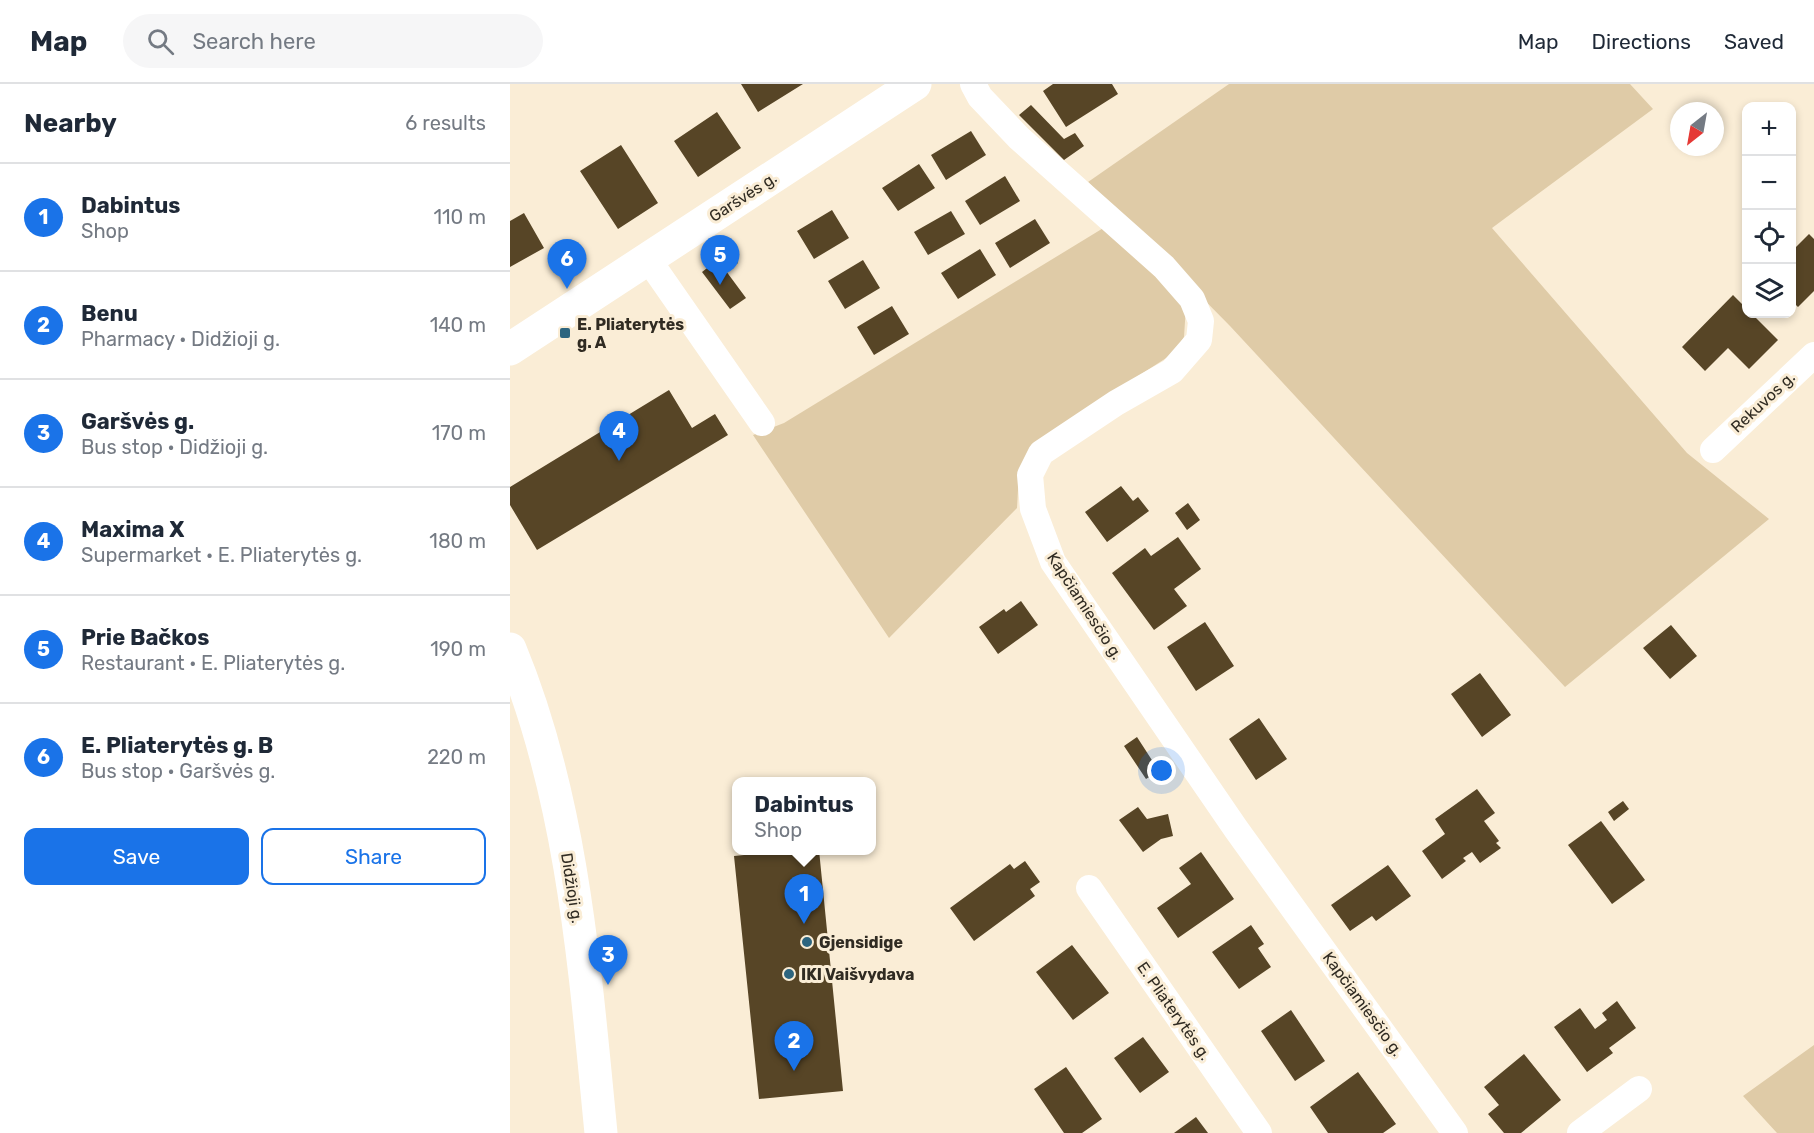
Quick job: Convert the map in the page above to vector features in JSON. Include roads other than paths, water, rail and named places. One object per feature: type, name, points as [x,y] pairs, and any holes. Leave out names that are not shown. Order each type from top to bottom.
[{"type":"main road","name":"Garšvės g.","points":[[510,349],[915,84]]},
{"type":"main road","name":"Didžioji g.","points":[[510,649],[524,681],[539,732],[557,802],[568,859],[576,904],[601,1133]]},
{"type":"street","name":"Kapčiamiesčio g.","points":[[973,84],[980,97],[1019,138],[1164,267],[1192,299],[1201,321],[1199,340],[1172,371],[1116,403],[1041,453],[1030,475],[1033,509],[1053,562],[1236,829],[1455,1133]]},
{"type":"street","points":[[648,259],[762,423]]},
{"type":"street","name":"Rekuvos g.","points":[[1713,450],[1814,355]]},
{"type":"street","name":"E. Pliaterytės g.","points":[[1089,888],[1259,1133]]},
{"type":"street","points":[[1580,1133],[1639,1089]]},
{"type":"place","name":"Prie Bačkos","points":[[720,285]]},
{"type":"place","name":"E. Pliaterytės g. B","points":[[567,289]]},
{"type":"place","name":"E. Pliaterytės g. A","points":[[565,333]]},
{"type":"place","name":"Maxima X","points":[[619,461]]},
{"type":"place","name":"Dabintus","points":[[804,924]]},
{"type":"place","name":"Gjensidige","points":[[807,942]]},
{"type":"place","name":"IKI Vaišvydava","points":[[789,974]]},
{"type":"place","name":"Garšvės g.","points":[[608,985]]},
{"type":"place","name":"Benu","points":[[794,1071]]}]
